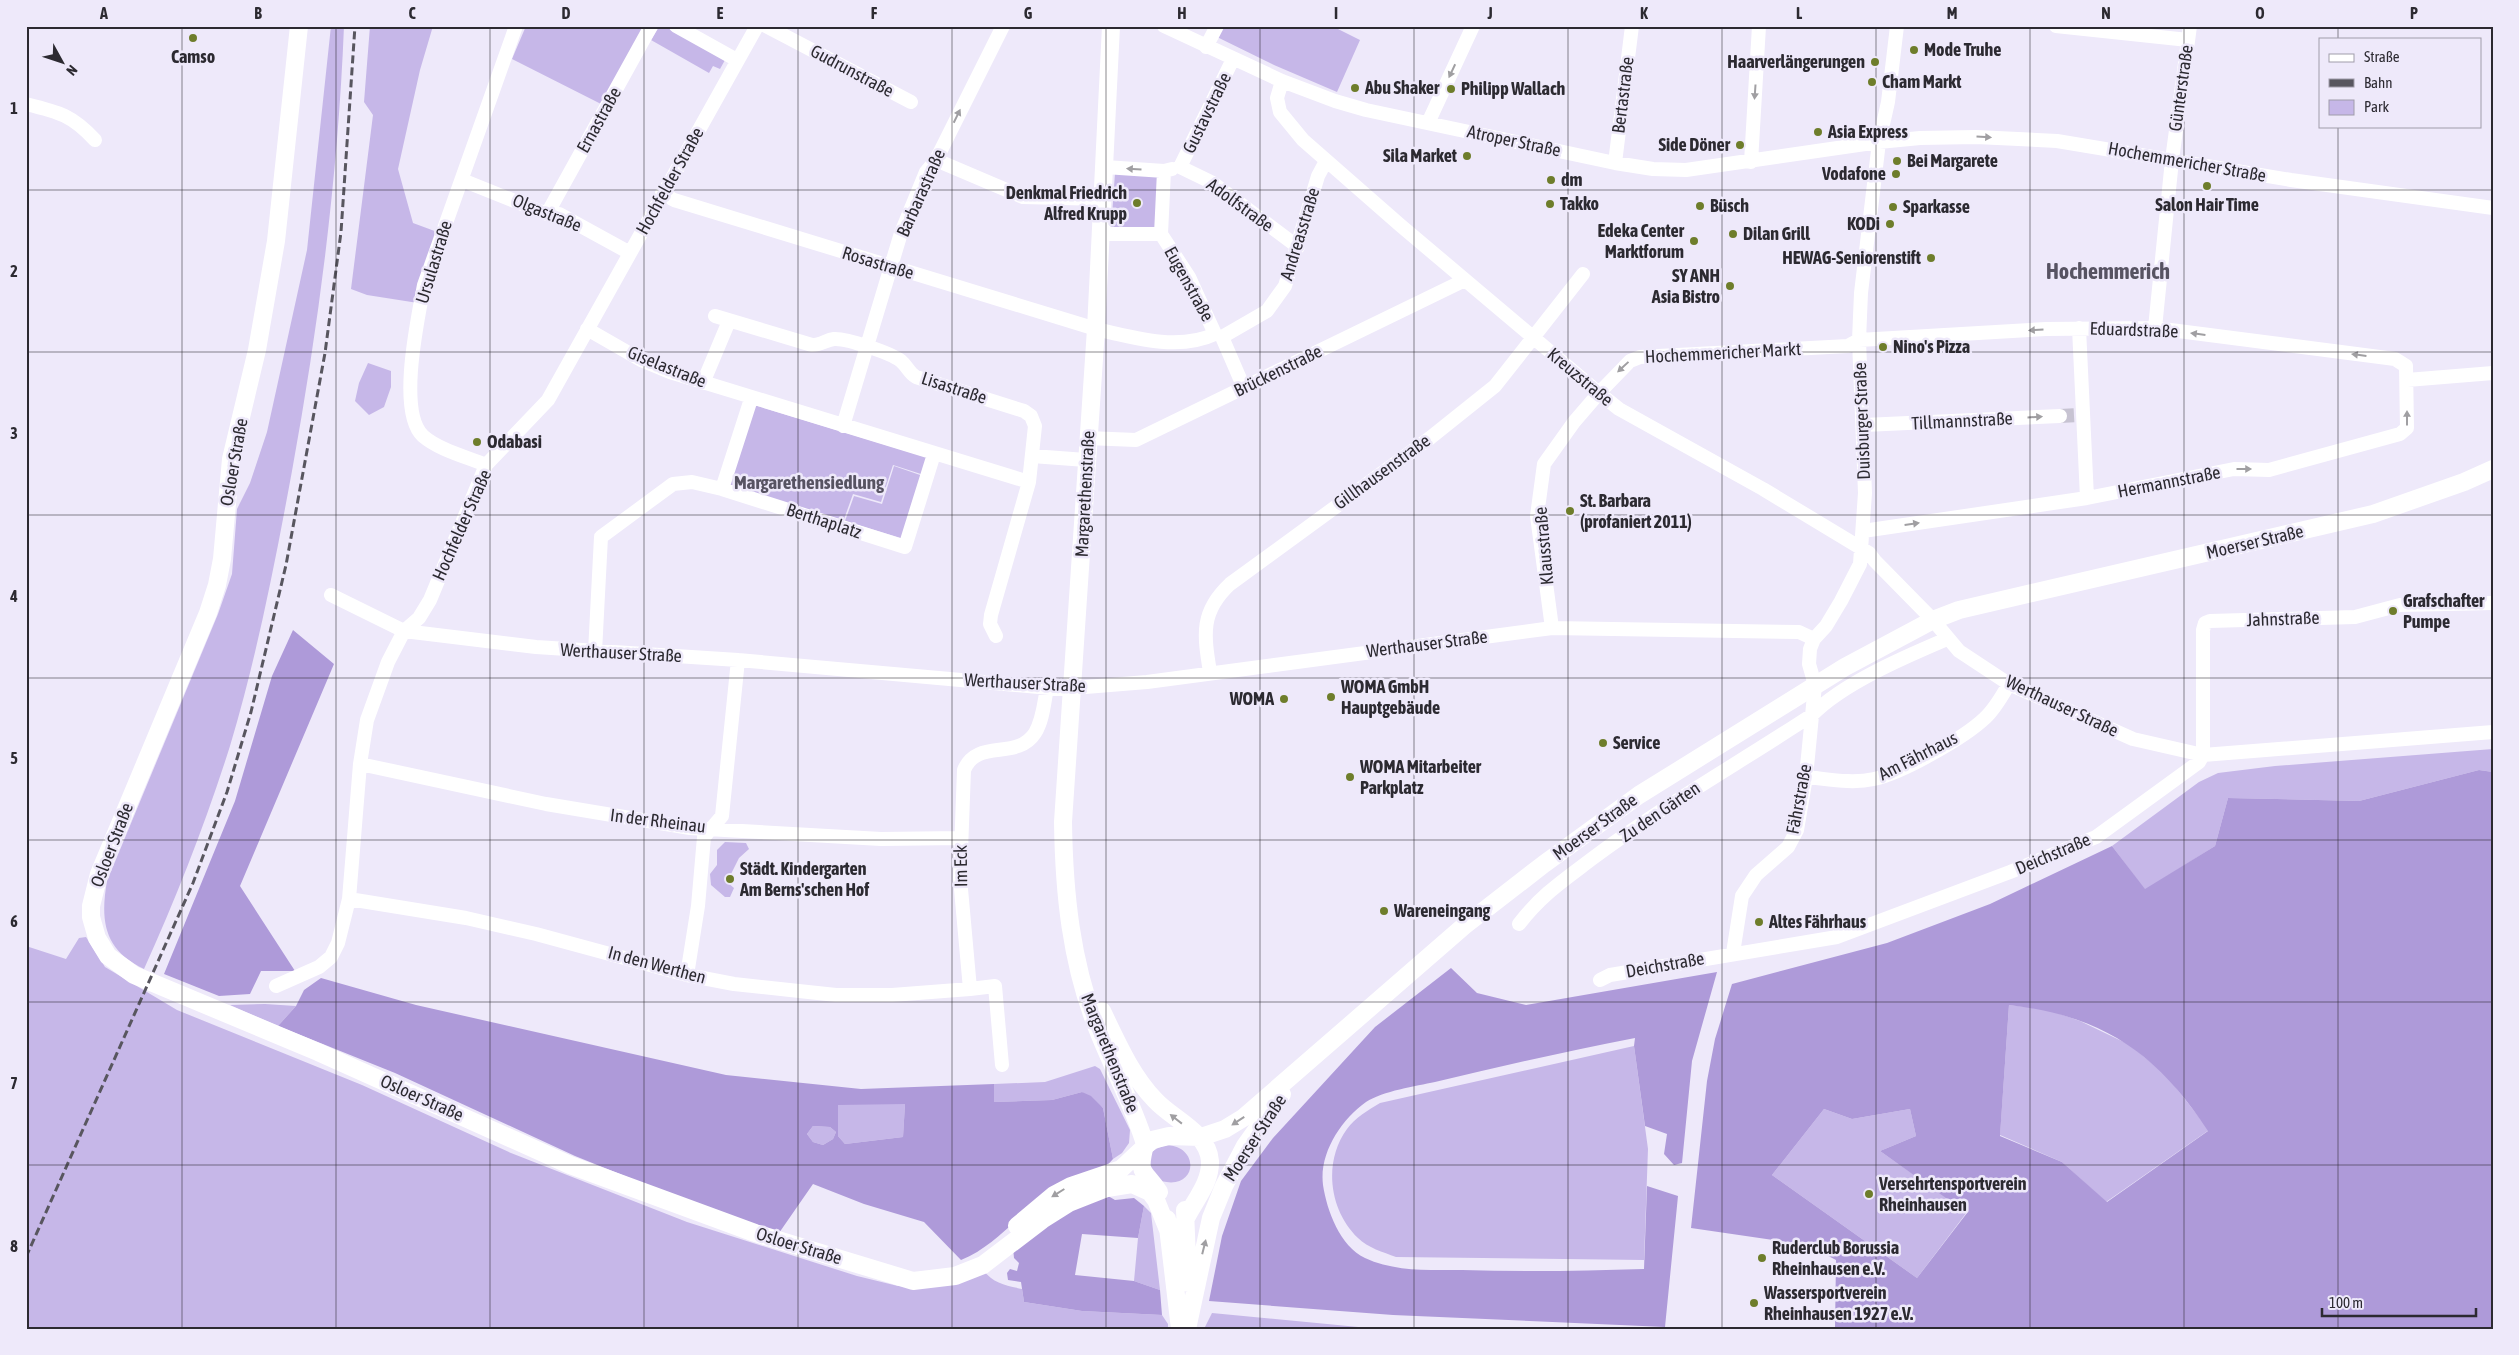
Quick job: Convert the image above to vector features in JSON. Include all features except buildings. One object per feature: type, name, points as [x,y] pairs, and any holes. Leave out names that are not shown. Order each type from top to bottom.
[{"type":"main road","name":"Osloer Straße","points":[[299,26],[276,241],[257,350],[232,453],[226,497],[220,575],[208,613],[95,887],[91,906],[93,928],[108,956],[123,968],[145,981],[318,1052],[570,1164],[745,1230],[913,1281],[955,1276],[983,1265],[1042,1220],[1069,1203],[1088,1194],[1132,1184],[1141,1186],[1153,1196],[1168,1230]]},
{"type":"main road","name":"Margarethenstraße","points":[[1112,26],[1105,167],[1099,234],[1096,329],[1087,438],[1063,822],[1064,882],[1070,934],[1079,961],[1124,1057],[1138,1078],[1167,1112],[1201,1137]]},
{"type":"main road","name":"Moerser Straße","points":[[1145,1144],[1159,1138],[1201,1137],[1225,1129],[1243,1118],[1464,926],[1544,864],[1639,795],[1845,667],[1917,630],[1939,628],[2013,599],[2373,514],[2493,470]]},
{"type":"main road","name":"Margarethenstraße","points":[[1079,961],[1084,992],[1097,1027],[1139,1123],[1145,1144]]},
{"type":"main road","name":"Moerser Straße","points":[[1184,1329],[1211,1218],[1224,1186],[1245,1146],[1302,1068]]},
{"type":"main road","points":[[1180,1137],[1192,1145],[1198,1153],[1200,1166],[1186,1203],[1188,1280],[1184,1329]]},
{"type":"main road","points":[[1185,1220],[1208,1180],[1210,1159],[1201,1137]]},
{"type":"main road","name":"Osloer Straße","points":[[862,1266],[904,1271],[927,1271],[963,1262],[1002,1240],[1054,1195],[1071,1186],[1121,1169],[1145,1144]]},
{"type":"main road","points":[[1145,1144],[1141,1160],[1142,1171],[1158,1189],[1165,1203],[1184,1329]]},
{"type":"street","name":"Ursulastraße","points":[[486,466],[423,435],[412,418],[409,393],[417,324],[424,285],[516,26]]},
{"type":"street","name":"Ernastraße","points":[[547,214],[651,26]]},
{"type":"street","points":[[676,26],[737,60]]},
{"type":"street","name":"Hochfelder Straße","points":[[276,986],[319,967],[331,956],[338,944],[349,899],[360,764],[366,720],[388,662],[404,631],[418,618],[430,600],[486,466],[548,400],[757,26]]},
{"type":"street","name":"Gudrunstraße","points":[[766,26],[911,102]]},
{"type":"street","name":"Barbarastraße","points":[[843,426],[901,233],[926,172],[936,160],[1002,26]]},
{"type":"street","name":"Atroper Straße","points":[[1164,26],[1282,81],[1366,110],[1615,163],[1653,169],[1686,170],[1879,142]]},
{"type":"street","points":[[1206,47],[1216,26]]},
{"type":"street","points":[[1428,123],[1472,26]]},
{"type":"street","name":"Bertastraße","points":[[1615,163],[1632,26]]},
{"type":"street","points":[[1751,162],[1759,26]]},
{"type":"street","name":"Duisburger Straße","points":[[1815,686],[1809,664],[1810,649],[1814,639],[1826,626],[1841,601],[1860,564],[1863,550],[1864,425],[1859,340],[1861,292],[1879,142],[1888,102],[1897,26]]},
{"type":"street","points":[[2056,26],[2189,33]]},
{"type":"street","name":"Günterstraße","points":[[2155,328],[2172,160],[2189,33]]},
{"type":"street","name":"Gustavstraße","points":[[1180,167],[1233,59]]},
{"type":"street","name":"Kreuzstraße","points":[[1282,81],[1277,98],[1280,112],[1291,128],[1326,162],[1619,410],[1764,489],[1869,553],[1875,562],[1939,628]]},
{"type":"street","points":[[26,104],[62,112],[82,125],[95,140]]},
{"type":"street","name":"Hochemmericher Straße","points":[[1879,142],[1920,138],[1976,137],[2058,141],[2291,180],[2493,208]]},
{"type":"street","points":[[936,160],[1023,197],[1102,199]]},
{"type":"street","name":"Andreasstraße","points":[[1096,329],[1136,338],[1177,342],[1193,341],[1219,335],[1267,310],[1285,286],[1318,176],[1326,162]]},
{"type":"street","points":[[1105,167],[1164,171],[1180,167]]},
{"type":"street","name":"Adolfstraße","points":[[1180,167],[1213,183],[1298,247]]},
{"type":"street","points":[[1099,234],[1161,234],[1164,171]]},
{"type":"street","name":"Olgastraße","points":[[462,180],[547,214],[559,214],[630,252]]},
{"type":"street","name":"Rosastraße","points":[[662,193],[674,200],[1096,329]]},
{"type":"street","name":"Eugenstraße","points":[[1161,234],[1189,278],[1244,388]]},
{"type":"street","name":"Gillhausenstraße","points":[[1210,672],[1205,637],[1209,609],[1217,596],[1230,584],[1354,491],[1430,438],[1495,386],[1584,274]]},
{"type":"street","name":"Brückenstraße","points":[[1087,438],[1136,440],[1465,280]]},
{"type":"street","name":"Lisastraße","points":[[715,316],[812,345],[820,345],[833,339],[867,347],[902,362],[909,372],[916,377],[1024,411],[1031,416],[1035,426],[1029,482],[991,616],[990,624],[996,636]]},
{"type":"street","points":[[703,383],[729,321]]},
{"type":"street","points":[[2079,328],[2081,415],[2087,498]]},
{"type":"street","name":"Eduardstraße","points":[[1859,340],[2079,328],[2155,328],[2396,359],[2406,373]]},
{"type":"street","name":"Giselastraße","points":[[587,329],[641,360],[751,399]]},
{"type":"street","name":"Hochemmericher Markt","points":[[1599,393],[1630,361],[1640,357],[1848,346],[1859,340]]},
{"type":"street","points":[[2406,373],[2493,373]]},
{"type":"street","name":"Hermannstraße","points":[[1863,531],[2087,498],[2234,469],[2269,470],[2400,434],[2407,428],[2406,373]]},
{"type":"street","name":"Klausstraße","points":[[1552,628],[1537,516],[1544,464],[1574,422],[1599,393]]},
{"type":"street","points":[[595,652],[601,537],[673,484],[692,482],[722,489],[751,399],[1029,482]]},
{"type":"street","name":"Tillmannstraße","points":[[1864,425],[2060,416]]},
{"type":"street","name":"Berthaplatz","points":[[722,489],[905,547],[934,454]]},
{"type":"street","points":[[1032,456],[1086,460]]},
{"type":"street","name":"Werthauser Straße","points":[[331,595],[404,631],[536,648],[738,660],[1072,689],[1147,682],[1210,672],[1552,628],[1799,632],[1814,639]]},
{"type":"street","name":"Jahnstraße","points":[[2203,755],[2203,630],[2205,623],[2210,621],[2355,616],[2400,605],[2493,603]]},
{"type":"street","name":"Werthauser Straße","points":[[1939,628],[1959,651],[2009,684],[2133,739],[2203,755]]},
{"type":"street","name":"Moerser Straße","points":[[1812,714],[1826,700],[1905,657],[1939,628]]},
{"type":"street","points":[[687,975],[698,906],[704,837],[714,828],[722,816],[738,660]]},
{"type":"street","name":"Am Fährhaus","points":[[1806,777],[1853,782],[1875,779],[1895,771],[1945,746],[1984,719],[1996,706],[2009,684]]},
{"type":"street","name":"Fährstraße","points":[[1733,953],[1742,896],[1756,875],[1788,847],[1797,830],[1806,777],[1815,686]]},
{"type":"street","name":"Im Eck","points":[[970,989],[960,878],[964,770],[968,760],[979,753],[1024,744],[1034,734],[1040,722],[1047,688]]},
{"type":"street","name":"Zu den Gärten","points":[[1519,924],[1536,901],[1616,841],[1695,787],[1812,714]]},
{"type":"street","points":[[2203,755],[2493,732]]},
{"type":"street","name":"Deichstraße","points":[[1600,980],[1610,975],[1837,937],[2010,872],[2096,837],[2199,762],[2203,755]]},
{"type":"street","name":"In der Rheinau","points":[[360,764],[621,818],[690,828],[881,839],[960,838]]},
{"type":"street","name":"In den Werthen","points":[[349,899],[408,907],[483,922],[687,975],[734,984],[836,995],[892,994],[970,989]]},
{"type":"street","points":[[970,989],[995,986],[1002,1065]]},
{"type":"green space","points":[[331,26],[344,26],[332,194],[311,360],[279,540],[257,644],[230,746],[190,859],[144,969],[120,953],[108,933],[104,909],[107,881],[218,614],[232,574],[237,509],[250,483],[267,432],[307,250]]},
{"type":"green space","points":[[370,26],[433,26],[420,70],[398,169],[413,223],[440,233],[418,303],[367,295],[351,289],[373,115],[364,102]]},
{"type":"green space","points":[[526,26],[647,26],[605,106],[512,59]]},
{"type":"green space","points":[[664,26],[721,56],[725,60],[720,69],[713,66],[709,73],[651,40],[659,27]]},
{"type":"green space","points":[[1222,26],[1332,26],[1360,40],[1337,92],[1274,65],[1217,37]]},
{"type":"green space","points":[[1115,173],[1159,177],[1157,230],[1111,230]]},
{"type":"green space","points":[[368,363],[391,371],[391,387],[384,407],[369,415],[355,401],[359,383]]},
{"type":"green space","points":[[754,405],[929,458],[924,475],[893,465],[881,502],[853,494],[843,522],[727,487]]},
{"type":"green space","points":[[894,466],[923,476],[904,539],[845,521],[854,496],[882,504]]},
{"type":"green space","points":[[2493,749],[2493,772],[2479,770],[2359,801],[2228,798],[2215,846],[2145,890],[2112,846],[2199,782],[2218,773],[2275,766]]},
{"type":"green space","points":[[725,842],[746,843],[749,849],[739,858],[727,882],[734,888],[730,897],[725,897],[711,885],[710,874],[717,865],[717,850]]},
{"type":"green space","points":[[86,937],[105,967],[177,1010],[362,1085],[511,1153],[687,1222],[857,1276],[898,1286],[924,1287],[983,1270],[996,1281],[1022,1289],[1024,1302],[1082,1311],[1162,1315],[1168,1324],[1168,1329],[26,1329],[26,946],[66,959],[79,938]]},
{"type":"green space","points":[[265,1004],[296,1006],[278,1026],[230,1005]]},
{"type":"green space","points":[[2009,1005],[2046,1009],[2080,1021],[2130,1045],[2166,1075],[2209,1130],[2106,1202],[2062,1162],[2000,1135]]},
{"type":"green space","points":[[1634,1046],[1648,1149],[1644,1260],[1396,1257],[1366,1244],[1348,1227],[1335,1200],[1332,1171],[1339,1142],[1347,1129],[1371,1108],[1380,1103]]},
{"type":"green space","points":[[1095,1066],[1100,1069],[1130,1130],[1129,1143],[1122,1153],[1113,1159],[1103,1108],[1082,1092],[1052,1100],[994,1102],[994,1084],[1045,1082]]},
{"type":"green space","points":[[838,1104],[905,1104],[903,1137],[845,1144],[838,1136]]},
{"type":"green space","name":"Versehrtensportverein Rheinhausen","points":[[1824,1109],[1852,1119],[1910,1109],[1916,1136],[1880,1151],[1967,1212],[1917,1278],[1772,1175]]},
{"type":"green space","points":[[813,1126],[830,1127],[836,1132],[833,1139],[823,1145],[813,1142],[807,1134]]},
{"type":"green space","points":[[1167,1145],[1179,1148],[1186,1154],[1190,1162],[1190,1170],[1186,1177],[1178,1182],[1166,1182],[1151,1177],[1149,1160],[1152,1152]]},
{"type":"green space","points":[[1144,1206],[1151,1213],[1160,1290],[1134,1281],[1138,1238]]},
{"type":"green space","points":[[1212,1313],[1379,1329],[1204,1329]]},
{"type":"shaded area","points":[[293,630],[334,664],[240,886],[295,971],[261,971],[250,994],[219,996],[164,974],[235,801],[272,676]]},
{"type":"shaded area","points":[[2479,770],[2493,772],[2493,1327],[1835,1329],[1836,1260],[1807,1245],[1691,1228],[1707,1081],[1715,1039],[1732,984],[1887,943],[1990,904],[2112,846],[2145,889],[2215,846],[2228,798],[2359,801]],"holes":[[[2009,1005],[2042,1010],[2073,1018],[2100,1029],[2125,1043],[2169,1080],[2208,1131],[2107,1202],[2062,1162],[2000,1136]],[[1824,1109],[1852,1119],[1910,1109],[1916,1136],[1880,1151],[1967,1213],[1917,1278],[1772,1175]]]},
{"type":"shaded area","points":[[1451,968],[1477,993],[1526,1005],[1717,972],[1692,1061],[1682,1163],[1674,1165],[1664,1154],[1667,1134],[1645,1126],[1634,1046],[1635,1038],[1409,1087],[1390,1092],[1366,1102],[1340,1128],[1328,1149],[1325,1161],[1323,1185],[1331,1216],[1336,1227],[1348,1245],[1365,1258],[1376,1263],[1400,1268],[1530,1271],[1644,1269],[1647,1186],[1678,1196],[1665,1327],[1393,1315],[1209,1301],[1222,1236],[1241,1181],[1273,1138],[1375,1027]]},
{"type":"shaded area","points":[[321,978],[416,1005],[726,1075],[861,1089],[994,1084],[994,1102],[1052,1100],[1082,1092],[1091,1096],[1103,1108],[1113,1159],[1096,1174],[1035,1206],[982,1249],[961,1260],[924,1222],[864,1204],[813,1184],[779,1233],[682,1199],[575,1156],[395,1073],[278,1026],[296,1006],[304,990]],"holes":[[[905,1104],[903,1137],[845,1144],[838,1136],[838,1105]],[[813,1126],[830,1127],[836,1132],[833,1139],[823,1145],[813,1142],[807,1134]]]},
{"type":"shaded area","points":[[1103,1193],[1115,1200],[1134,1198],[1144,1206],[1138,1238],[1082,1234],[1075,1275],[1134,1281],[1160,1290],[1162,1315],[1082,1311],[1024,1302],[1021,1282],[1008,1280],[1007,1273],[1010,1269],[1017,1271],[1019,1263],[1014,1258],[1013,1248],[1028,1235]]},
{"type":"tunnel","points":[[2060,416],[2078,415]]},
{"type":"railway","points":[[26,1257],[193,883],[227,792],[251,712],[286,565],[325,353],[341,232],[355,26]]},
{"type":"place","name":"Camso","points":[[193,38]]},
{"type":"place","name":"Mode Truhe","points":[[1914,50]]},
{"type":"place","name":"Haarverlängerungen","points":[[1875,62]]},
{"type":"place","name":"Cham Markt","points":[[1872,82]]},
{"type":"place","name":"Abu Shaker","points":[[1355,88]]},
{"type":"place","name":"Philipp Wallach","points":[[1451,89]]},
{"type":"place","name":"Asia Express","points":[[1818,132]]},
{"type":"place","name":"Side Döner","points":[[1740,145]]},
{"type":"place","name":"Sila Market","points":[[1467,156]]},
{"type":"place","name":"Bei Margarete","points":[[1897,161]]},
{"type":"place","name":"Vodafone","points":[[1896,174]]},
{"type":"place","name":"dm","points":[[1551,180]]},
{"type":"place","name":"Salon Hair Time","points":[[2207,186]]},
{"type":"place","name":"Denkmal Friedrich Alfred Krupp","points":[[1137,203]]},
{"type":"place","name":"Takko","points":[[1550,204]]},
{"type":"place","name":"Büsch","points":[[1700,206]]},
{"type":"place","name":"Sparkasse","points":[[1893,207]]},
{"type":"place","name":"KODi","points":[[1890,224]]},
{"type":"place","name":"Dilan Grill","points":[[1733,234]]},
{"type":"place","name":"Edeka Center Marktforum","points":[[1694,241]]},
{"type":"place","name":"HEWAG-Seniorenstift","points":[[1931,258]]},
{"type":"place","name":"SY ANH Asia Bistro","points":[[1730,286]]},
{"type":"place","name":"Nino's Pizza","points":[[1883,347]]},
{"type":"place","name":"Odabasi","points":[[477,442]]},
{"type":"place","name":"St. Barbara (profaniert 2011)","points":[[1570,511]]},
{"type":"place","name":"Grafschafter Pumpe","points":[[2393,611]]},
{"type":"place","name":"WOMA GmbH Hauptgebäude","points":[[1331,697]]},
{"type":"place","name":"WOMA","points":[[1284,699]]},
{"type":"place","name":"Service","points":[[1603,743]]},
{"type":"place","name":"WOMA Mitarbeiter Parkplatz","points":[[1350,777]]},
{"type":"place","name":"Städt. Kindergarten Am Berns'schen Hof","points":[[730,879]]},
{"type":"place","name":"Wareneingang","points":[[1384,911]]},
{"type":"place","name":"Altes Fährhaus","points":[[1759,922]]},
{"type":"place","name":"Versehrtensportverein Rheinhausen","points":[[1869,1194]]},
{"type":"place","name":"Ruderclub Borussia Rheinhausen e.V.","points":[[1762,1258]]},
{"type":"place","name":"Wassersportverein Rheinhausen 1927 e.V.","points":[[1754,1303]]},
{"type":"district","name":"Hochemmerich","points":[[2108,271]]},
{"type":"district","name":"Margarethensiedlung","points":[[809,482]]}]
